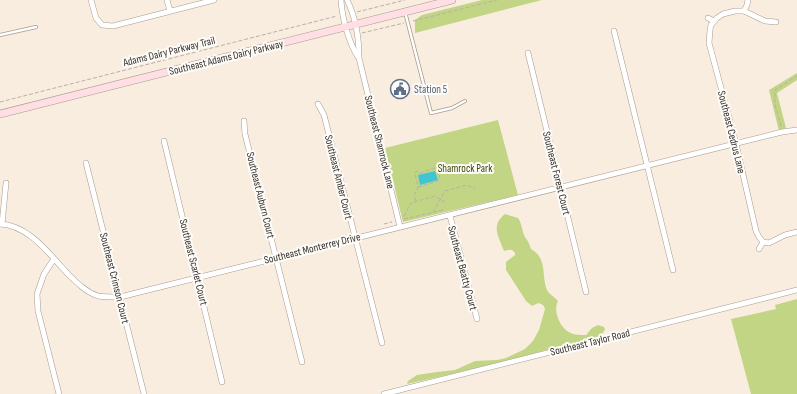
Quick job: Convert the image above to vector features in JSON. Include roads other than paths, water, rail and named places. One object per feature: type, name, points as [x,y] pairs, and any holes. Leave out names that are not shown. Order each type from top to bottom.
[{"type":"main road","name":"Southeast Adams Dairy Parkway","points":[[0,114],[452,0]]},
{"type":"street","points":[[91,0],[96,18],[102,26],[113,26],[214,0]]},
{"type":"street","points":[[167,0],[170,11]]},
{"type":"street","name":"Southeast Shamrock Lane","points":[[341,0],[352,48],[359,58]]},
{"type":"street","name":"Southeast Shamrock Lane","points":[[347,0],[356,24],[359,58],[400,226]]},
{"type":"street","points":[[744,11],[748,0]]},
{"type":"street","points":[[708,18],[714,21],[723,14],[734,11],[744,11],[766,21],[776,22]]},
{"type":"street","name":"Southeast Cedrus Lane","points":[[714,21],[711,25],[709,43],[736,144],[756,231],[763,242]]},
{"type":"street","points":[[614,31],[673,270]]},
{"type":"street","name":"Southeast Forest Court","points":[[528,53],[586,292]]},
{"type":"street","name":"Southeast Amber Court","points":[[318,104],[324,115],[382,343]]},
{"type":"street","name":"Southeast Auburn Court","points":[[244,121],[245,134],[302,362]]},
{"type":"street","name":"Southeast Monterrey Drive","points":[[1,224],[12,226],[34,240],[78,284],[89,292],[98,296],[120,297],[400,226],[450,216],[647,165],[782,132],[797,130]]},
{"type":"street","name":"Southeast Scarlet Court","points":[[164,141],[222,382]]},
{"type":"street","name":"Southeast Crimson Court","points":[[86,163],[144,394]]},
{"type":"street","points":[[1,224],[6,183]]},
{"type":"street","name":"Southeast Beatty Court","points":[[450,216],[477,319]]},
{"type":"street","points":[[759,249],[763,242],[769,243],[785,235],[797,232]]},
{"type":"street","points":[[54,259],[39,283],[37,294],[38,311],[59,394]]},
{"type":"street","name":"Southeast Taylor Road","points":[[384,394],[797,290]]},
{"type":"lane","points":[[405,12],[431,113],[452,108],[466,101]]},
{"type":"lane","points":[[0,35],[36,27]]},
{"type":"water","points":[[435,171],[438,180],[420,185],[418,175]]},
{"type":"place","name":"Station 5","points":[[400,89]]},
{"type":"park label","name":"Shamrock Park","points":[[465,168]]}]
